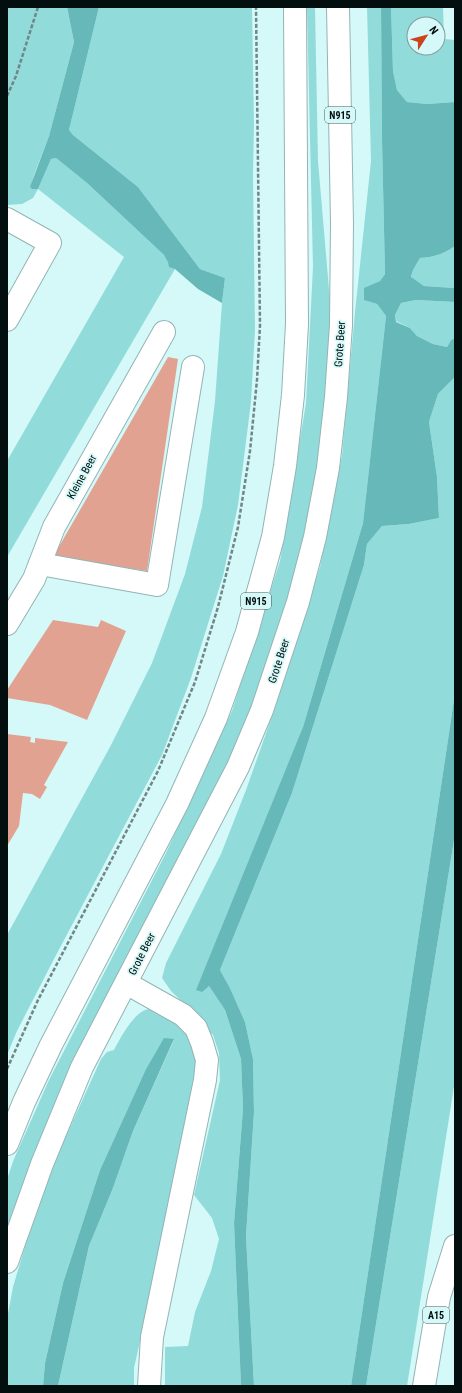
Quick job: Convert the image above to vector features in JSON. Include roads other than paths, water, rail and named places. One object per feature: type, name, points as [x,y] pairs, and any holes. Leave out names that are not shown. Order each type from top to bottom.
[{"type":"main road","name":"N915","points":[[7,1144],[50,1045],[177,804],[216,718],[247,632],[273,538],[285,466],[293,395],[297,324],[295,7]]},
{"type":"main road","name":"Grote Beer","points":[[7,1262],[42,1164],[80,1074],[238,767],[262,710],[298,602],[315,537],[328,468],[342,325],[342,224],[338,7]]},
{"type":"main road","points":[[7,219],[50,242],[7,320]]},
{"type":"main road","name":"Kleine Beer","points":[[7,624],[34,579],[54,527],[164,332]]},
{"type":"main road","points":[[40,564],[157,585],[193,367]]},
{"type":"main road","points":[[126,983],[183,1015],[196,1028],[207,1060],[205,1080],[152,1337],[149,1386]]},
{"type":"main road","name":"A15","points":[[424,1386],[439,1297],[455,1246]]}]
